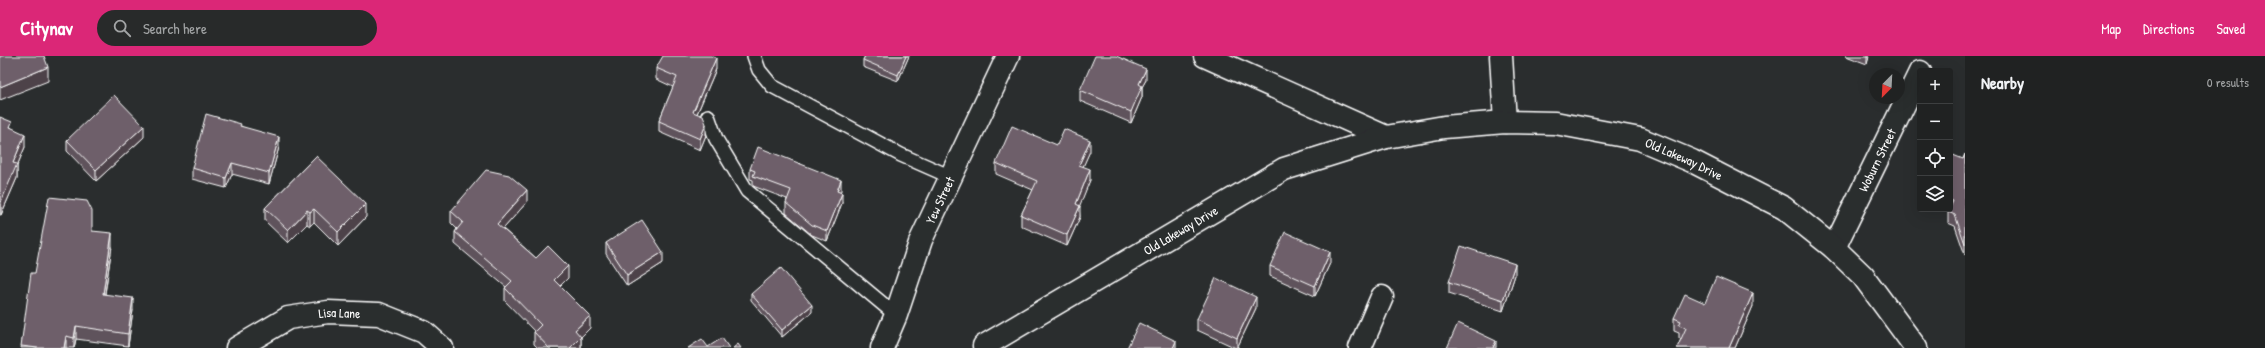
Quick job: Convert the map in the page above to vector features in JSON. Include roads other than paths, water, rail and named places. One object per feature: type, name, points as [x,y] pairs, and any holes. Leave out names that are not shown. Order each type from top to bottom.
[{"type":"street","name":"Yew Street","points":[[882,348],[896,315],[921,240],[1008,56]]},
{"type":"street","points":[[1205,56],[1386,137]]},
{"type":"street","points":[[1501,56],[1505,122]]},
{"type":"street","name":"Woburn Street","points":[[1922,68],[1928,56]]},
{"type":"street","name":"Woburn Street","points":[[1834,248],[1917,77]]},
{"type":"street","name":"Old Lakeway Drive","points":[[984,346],[1284,169],[1386,137],[1444,127],[1505,122],[1555,123],[1640,139],[1692,161],[1784,208],[1834,248],[1863,276],[1916,348]]},
{"type":"street","points":[[1360,348],[1382,297]]},
{"type":"street","name":"Lisa Lane","points":[[237,348],[288,318],[328,312],[379,314],[424,332],[442,348]]},
{"type":"lane","points":[[754,56],[759,70],[772,86],[901,155],[951,177]]},
{"type":"lane","points":[[708,116],[716,139],[748,191],[896,315]]}]
